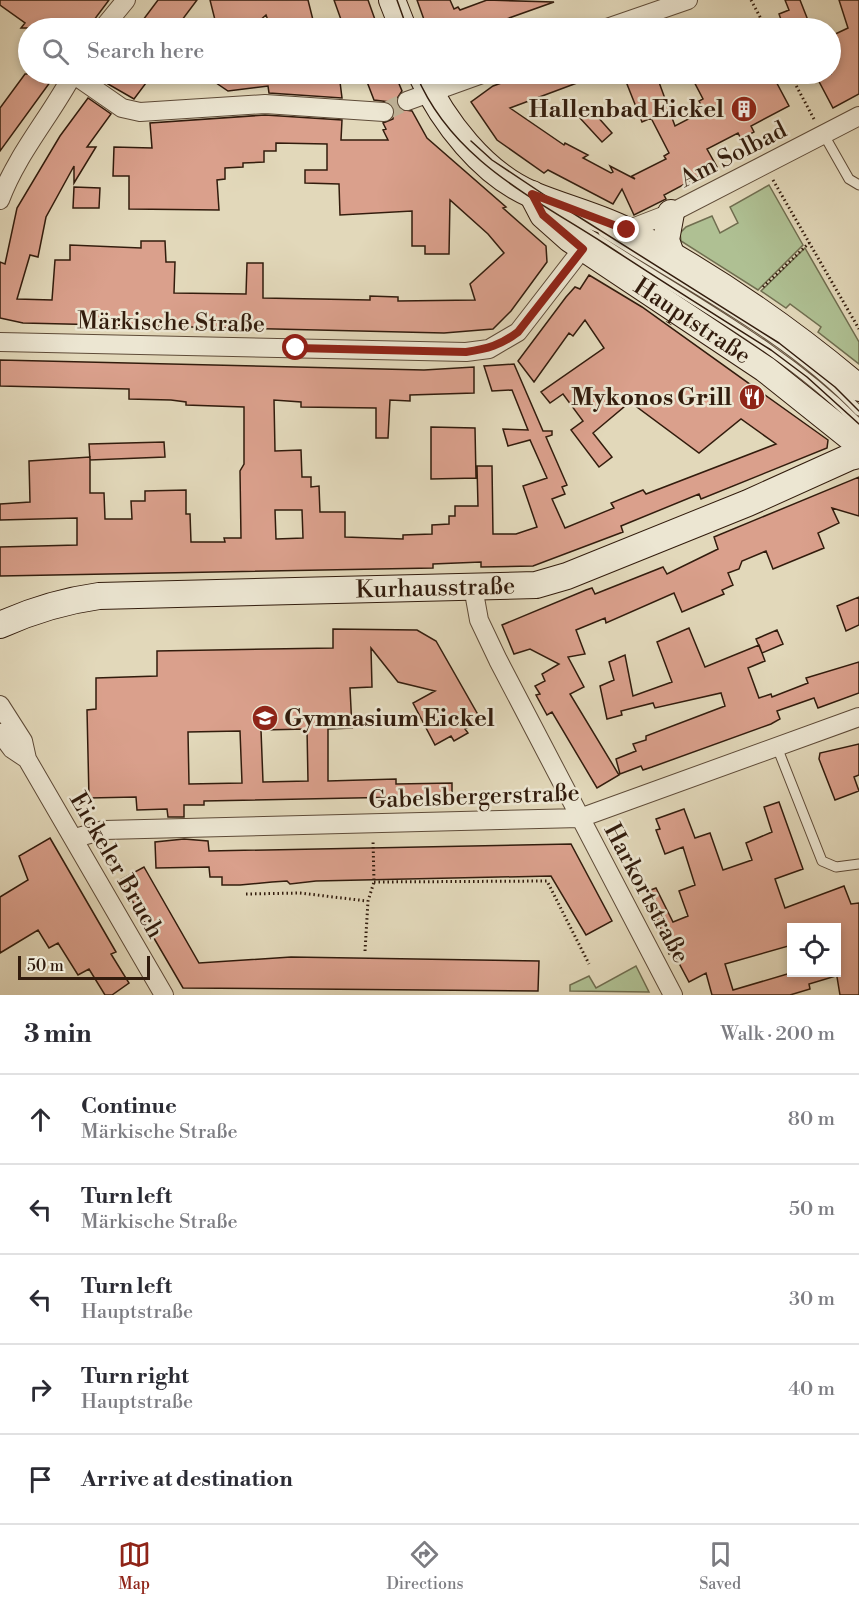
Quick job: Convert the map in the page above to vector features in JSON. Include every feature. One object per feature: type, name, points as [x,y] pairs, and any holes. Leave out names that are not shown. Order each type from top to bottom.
[{"type":"street","points":[[111,18],[126,0]]},
{"type":"street","points":[[392,0],[399,18]]},
{"type":"street","points":[[636,18],[688,0]]},
{"type":"street","points":[[0,200],[14,168],[68,84]]},
{"type":"street","points":[[87,84],[122,108],[140,112],[265,104],[384,112]]},
{"type":"street","points":[[419,89],[440,84]]},
{"type":"street","name":"Hauptstraße","points":[[419,89],[466,145],[486,163],[532,194],[627,230],[672,257],[746,303],[820,356],[859,388]]},
{"type":"street","name":"Am Solbad","points":[[627,230],[671,213],[859,116]]},
{"type":"street","name":"Hauptstraße","points":[[532,194],[543,215],[583,249],[765,369],[857,451]]},
{"type":"street","points":[[671,213],[666,240],[672,257]]},
{"type":"street","name":"Märkische Straße","points":[[0,342],[455,352],[489,349],[518,332],[583,249]]},
{"type":"street","name":"Kurhausstraße","points":[[0,625],[30,611],[60,602],[99,596],[536,585],[567,576],[748,503],[857,451]]},
{"type":"street","name":"Harkortstraße","points":[[473,587],[475,604],[484,630],[673,995]]},
{"type":"street","name":"Eickeler Bruch","points":[[0,705],[12,749]]},
{"type":"street","name":"Gabelsbergerstraße","points":[[75,838],[104,830],[580,818],[859,717]]},
{"type":"street","name":"Eickeler Bruch","points":[[0,733],[12,749],[27,759],[75,838],[164,995]]},
{"type":"lane","points":[[824,135],[849,179],[859,185]]},
{"type":"lane","points":[[532,194],[588,223],[779,344],[835,387],[859,411]]},
{"type":"lane","points":[[532,194],[579,228],[771,350],[807,376],[859,424]]},
{"type":"lane","points":[[777,747],[822,861],[836,867],[859,864]]},
{"type":"path","points":[[751,0],[761,18]]},
{"type":"path","points":[[796,84],[824,135]]},
{"type":"path","points":[[765,166],[859,329]]},
{"type":"path","points":[[746,303],[809,243]]},
{"type":"path","points":[[365,951],[368,901],[374,882],[373,823]]},
{"type":"path","points":[[374,882],[547,881],[589,964]]},
{"type":"path","points":[[246,894],[300,893],[368,901]]},
{"type":"green space","points":[[769,185],[803,245],[758,290],[681,241],[680,233],[686,227],[712,216],[720,233],[738,223],[730,207]]},
{"type":"green space","points":[[805,248],[859,342],[859,364],[818,332],[821,327],[790,304],[786,308],[761,291]]},
{"type":"green space","points":[[636,966],[649,992],[570,991],[570,985],[589,976],[596,988]]},
{"type":"building","points":[[0,0],[109,0],[96,18],[18,18],[0,5]]},
{"type":"building","points":[[158,0],[197,0],[184,18],[144,18]]},
{"type":"building","points":[[210,0],[308,0],[312,18],[267,18],[266,15],[263,18],[214,18]]},
{"type":"building","points":[[334,0],[368,0],[374,18],[340,18]]},
{"type":"building","points":[[417,0],[450,0],[454,9],[458,7],[460,10],[487,0],[554,2],[509,18],[423,18]]},
{"type":"building","points":[[785,0],[800,0],[807,18],[780,18],[779,14],[789,10]]},
{"type":"building","points":[[839,0],[859,0],[859,94],[833,108],[820,84],[841,84],[841,31],[848,28]]},
{"type":"building","points":[[18,84],[49,84],[0,151],[0,108]]},
{"type":"building","points":[[108,84],[145,84],[134,99]]},
{"type":"building","points":[[218,84],[340,84],[342,98],[269,93],[268,86],[228,91]]},
{"type":"building","points":[[368,84],[399,84],[402,91],[396,100],[399,109],[412,111],[427,138],[506,207],[503,208],[546,246],[547,262],[511,311],[493,329],[444,333],[23,323],[0,318],[0,262],[5,264],[17,208],[60,136],[88,98],[111,114],[87,147],[96,147],[74,183],[74,166],[46,217],[38,257],[30,255],[17,299],[52,300],[55,260],[70,260],[70,245],[141,248],[141,241],[165,241],[166,262],[175,262],[174,293],[246,294],[247,263],[263,263],[263,298],[370,300],[370,296],[398,297],[398,301],[475,300],[470,284],[504,253],[488,234],[450,200],[449,254],[425,254],[425,246],[412,246],[412,211],[340,215],[339,184],[305,183],[305,170],[327,170],[327,144],[276,143],[276,151],[264,151],[264,162],[243,163],[243,167],[225,168],[225,179],[217,180],[219,210],[129,209],[129,176],[113,176],[114,147],[152,148],[150,123],[265,115],[342,120],[341,140],[388,140],[383,130],[386,129],[383,123],[393,119],[394,108],[390,102],[374,100]]},
{"type":"building","points":[[499,84],[574,84],[510,108],[564,145],[565,143],[588,155],[583,158],[611,173],[613,172],[610,166],[635,179],[632,176],[666,159],[664,156],[669,153],[651,118],[642,122],[627,84],[660,84],[675,126],[704,111],[699,101],[703,99],[695,84],[777,84],[789,106],[751,126],[754,132],[741,139],[738,133],[707,149],[717,167],[664,195],[666,199],[634,215],[622,189],[613,204],[548,170],[544,173],[497,140],[471,102]]},
{"type":"building","points":[[588,106],[612,133],[602,142],[579,117]]},
{"type":"building","points":[[74,187],[100,188],[99,208],[73,208]]},
{"type":"building","points":[[589,275],[642,307],[828,440],[827,448],[701,499],[699,494],[621,526],[623,532],[533,566],[481,567],[481,562],[433,564],[433,568],[0,576],[0,547],[77,545],[77,518],[0,520],[0,504],[30,502],[29,461],[90,457],[90,493],[104,493],[105,519],[132,519],[131,501],[145,501],[145,491],[186,490],[186,514],[190,514],[191,542],[225,542],[224,538],[241,538],[240,471],[244,464],[244,407],[186,405],[186,402],[171,400],[129,399],[129,389],[0,386],[0,360],[424,370],[474,367],[474,393],[410,395],[410,401],[390,400],[388,438],[376,438],[376,408],[301,407],[301,402],[274,400],[275,451],[301,450],[302,477],[311,477],[311,487],[319,486],[320,512],[345,512],[345,537],[403,539],[403,535],[432,534],[432,525],[449,524],[449,516],[455,516],[455,506],[478,506],[477,466],[492,466],[493,534],[516,534],[537,527],[523,486],[547,478],[530,440],[508,446],[503,429],[528,430],[512,390],[492,391],[484,366],[514,364],[543,431],[552,431],[552,435],[546,437],[567,485],[562,487],[565,494],[552,499],[565,528],[614,508],[611,503],[643,490],[646,494],[776,444],[741,419],[699,453],[630,402],[593,433],[612,457],[599,467],[571,430],[583,421],[563,394],[550,403],[541,392],[604,348],[585,320],[573,336],[569,333],[534,382],[518,361],[566,297],[575,287],[580,289]],"holes":[[[275,510],[302,510],[303,538],[276,539]]]},
{"type":"building","points":[[431,427],[475,428],[476,478],[431,479]]},
{"type":"building","points":[[164,442],[165,457],[90,460],[89,444]]},
{"type":"building","points":[[859,477],[859,516],[832,508],[839,523],[818,533],[824,548],[773,569],[766,551],[742,561],[739,569],[728,573],[733,585],[722,590],[724,594],[682,612],[674,593],[606,623],[605,618],[576,630],[585,654],[568,657],[584,687],[570,694],[619,775],[597,788],[552,712],[547,715],[536,695],[540,694],[535,686],[545,681],[542,674],[559,664],[530,649],[514,654],[502,625],[592,588],[595,594],[663,567],[667,574],[718,549],[714,537]]},
{"type":"building","points":[[859,597],[859,625],[846,631],[837,606]]},
{"type":"building","points":[[689,628],[705,667],[759,645],[765,661],[748,668],[759,698],[771,694],[772,697],[808,683],[806,678],[859,662],[859,693],[818,708],[814,698],[777,711],[780,719],[771,724],[643,770],[641,766],[620,774],[616,759],[636,751],[633,744],[646,740],[646,736],[725,706],[721,693],[655,708],[653,703],[621,711],[622,715],[607,719],[600,686],[614,680],[609,662],[625,655],[633,696],[672,682],[657,642]]},
{"type":"building","points":[[333,629],[417,630],[436,641],[481,720],[465,729],[468,733],[454,741],[451,736],[435,745],[413,703],[435,691],[398,682],[371,648],[372,687],[350,688],[352,728],[328,729],[328,781],[396,779],[396,784],[452,783],[452,796],[204,801],[204,805],[184,805],[184,817],[168,817],[167,809],[137,810],[136,797],[89,798],[87,710],[96,709],[96,678],[157,676],[157,651],[333,648]],"holes":[[[307,729],[308,781],[263,782],[261,730]],[[240,731],[242,783],[189,784],[188,732]]]},
{"type":"building","points":[[777,630],[783,644],[762,653],[756,639]]},
{"type":"building","points":[[859,744],[859,775],[854,777],[859,791],[835,800],[819,759],[820,753]]},
{"type":"building","points":[[779,802],[803,869],[775,879],[785,908],[844,886],[851,904],[859,903],[859,995],[840,995],[837,977],[841,977],[841,923],[787,923],[787,946],[725,964],[733,990],[787,974],[787,977],[833,977],[809,984],[810,989],[790,995],[712,995],[706,973],[689,982],[673,952],[669,954],[657,917],[654,918],[647,903],[652,901],[648,891],[656,888],[673,922],[688,916],[679,891],[695,885],[683,847],[665,854],[656,830],[660,829],[656,819],[684,809],[695,838],[710,833],[723,870],[752,860],[746,843],[772,832],[764,807]]},
{"type":"building","points":[[50,838],[116,952],[111,954],[129,983],[112,995],[105,995],[89,969],[78,975],[58,943],[49,948],[38,930],[0,953],[0,897],[28,880],[19,856]]},
{"type":"building","points":[[184,839],[208,841],[209,851],[571,844],[612,921],[586,935],[551,876],[316,881],[290,884],[287,881],[222,885],[222,877],[210,877],[209,867],[156,868],[155,842]]},
{"type":"building","points":[[144,867],[199,963],[291,957],[539,961],[538,991],[183,988],[120,880]]},
{"type":"tunnel","points":[[384,112],[407,101]]},
{"type":"tram line","points":[[397,0],[403,18]]},
{"type":"tram line","points":[[421,84],[431,104],[450,130],[496,173],[522,192],[771,350],[807,377],[859,424]]},
{"type":"tram line","points":[[471,141],[492,160],[552,200],[779,343],[835,387],[859,411]]},
{"type":"place","name":"Hallenbad Eickel","points":[[744,109]]},
{"type":"place","name":"Mykonos Grill","points":[[752,397]]},
{"type":"place","name":"Gymnasium Eickel","points":[[265,718]]},
{"type":"route","points":[[296,348],[466,352],[489,349],[504,342],[518,332],[583,249],[543,215],[532,194],[627,230]]}]
